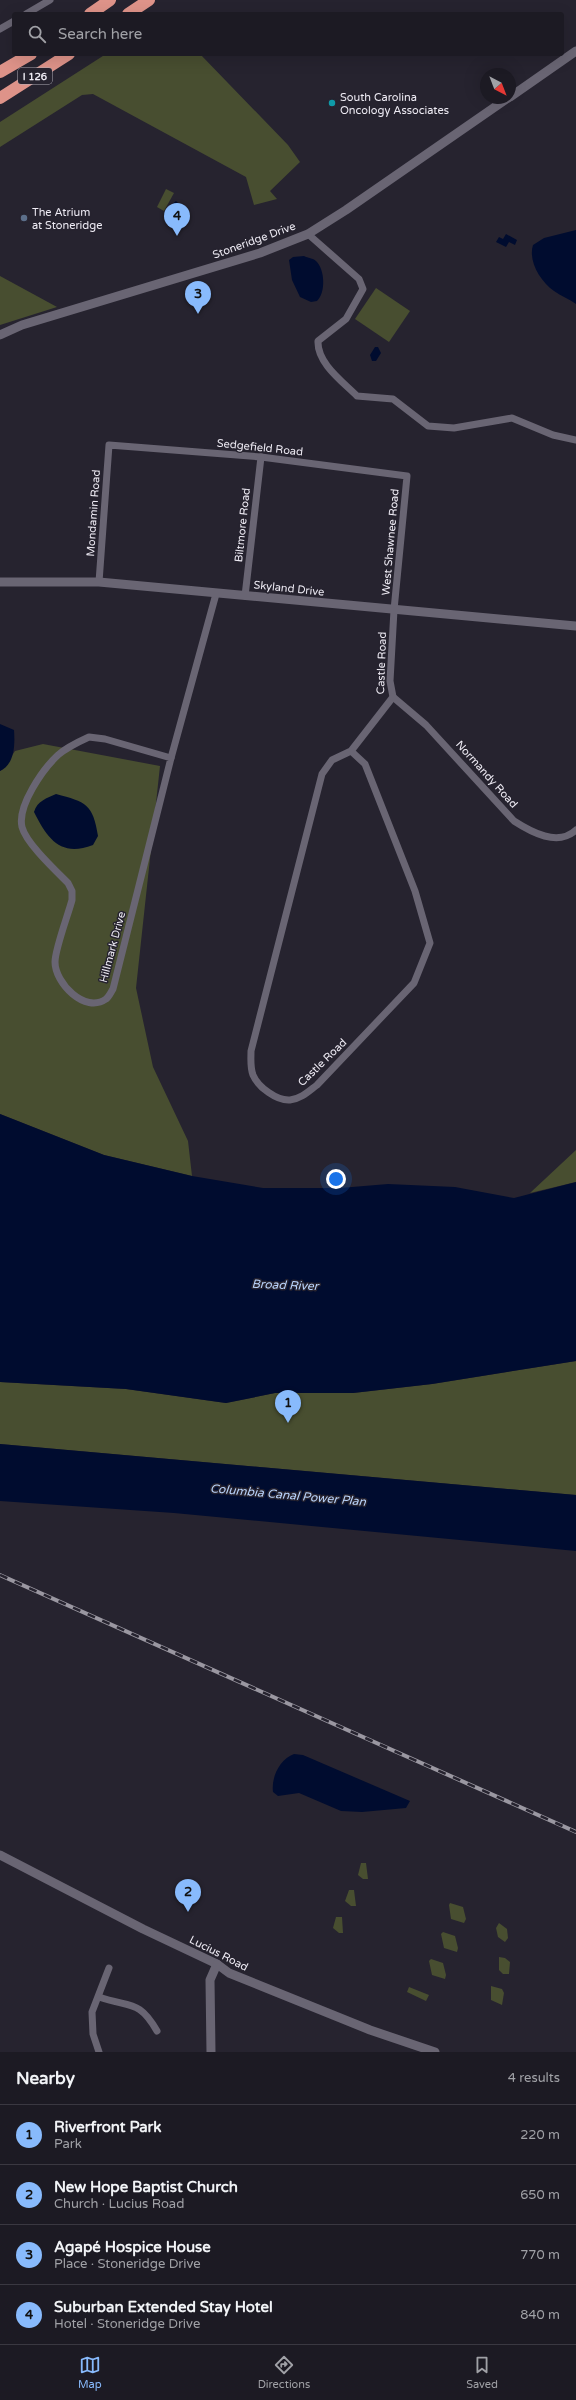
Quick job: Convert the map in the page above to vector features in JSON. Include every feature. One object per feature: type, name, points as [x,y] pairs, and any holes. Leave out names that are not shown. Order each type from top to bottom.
[{"type":"highway","points":[[93,12],[110,0]]},
{"type":"highway","points":[[131,12],[147,1]]},
{"type":"highway","name":"I 126","points":[[0,72],[28,56]]},
{"type":"highway","name":"I 126","points":[[0,98],[66,56]]},
{"type":"street","points":[[29,12],[50,0]]},
{"type":"street","points":[[0,29],[12,22]]},
{"type":"street","name":"Stoneridge Drive","points":[[516,92],[576,51]]},
{"type":"street","name":"Stoneridge Drive","points":[[0,335],[22,324],[260,253],[308,234],[346,210],[499,104]]},
{"type":"street","points":[[308,234],[359,279],[363,289],[346,319],[318,341],[318,350],[327,365],[357,396],[393,399],[428,426],[454,428],[512,418],[553,436],[576,440]]},
{"type":"street","name":"Sedgefield Road","points":[[109,445],[261,457],[407,476]]},
{"type":"street","name":"Mondamin Road","points":[[99,582],[109,445]]},
{"type":"street","name":"Biltmore Road","points":[[245,596],[261,457]]},
{"type":"street","name":"West Shawnee Road","points":[[394,610],[407,476]]},
{"type":"street","name":"Skyland Drive","points":[[0,582],[99,582],[216,594],[576,626]]},
{"type":"street","name":"Hillmark Drive","points":[[171,758],[105,739],[89,737],[75,743],[57,755],[40,777],[24,804],[20,816],[25,833],[68,883],[72,891],[72,900],[55,962],[60,979],[81,1001],[96,1003],[106,999],[113,989],[171,758],[216,594]]},
{"type":"street","name":"Castle Road","points":[[351,751],[365,764],[415,891],[430,943],[414,983],[317,1085],[302,1097],[289,1100],[276,1096],[263,1088],[254,1077],[250,1066],[251,1051],[322,774],[332,760],[351,751],[393,697],[390,681],[394,610]]},
{"type":"street","name":"Normandy Road","points":[[393,697],[430,730],[514,821],[532,833],[551,838],[572,834],[576,830]]},
{"type":"street","name":"Lucius Road","points":[[0,1855],[143,1929],[217,1964],[229,1973],[396,2040],[435,2052]]},
{"type":"street","points":[[211,2052],[210,1980],[217,1964]]},
{"type":"street","points":[[99,2052],[91,2020],[92,2012],[109,1968]]},
{"type":"street","points":[[99,1997],[140,2008],[149,2017],[157,2032]]},
{"type":"green space","points":[[103,56],[202,56],[288,145],[300,162],[270,191],[277,199],[254,205],[246,177],[93,94],[82,95],[0,147],[0,122]]},
{"type":"green space","points":[[166,189],[174,193],[164,211],[157,207]]},
{"type":"green space","points":[[0,276],[57,307],[0,325]]},
{"type":"green space","points":[[376,288],[410,311],[389,342],[355,319]]},
{"type":"green space","points":[[43,744],[160,766],[136,988],[153,1067],[188,1141],[192,1176],[104,1155],[0,1114],[0,771],[15,751]]},
{"type":"green space","points":[[576,1150],[576,1182],[530,1193]]},
{"type":"green space","points":[[576,1361],[576,1495],[0,1444],[0,1382],[126,1389],[226,1403],[275,1393],[353,1393],[432,1384]]},
{"type":"green space","points":[[361,1863],[366,1863],[368,1879],[363,1879],[358,1875]]},
{"type":"green space","points":[[349,1890],[354,1890],[356,1906],[351,1906],[345,1901]]},
{"type":"green space","points":[[450,1903],[463,1907],[466,1919],[464,1923],[451,1919]]},
{"type":"green space","points":[[336,1917],[342,1917],[343,1933],[339,1933],[333,1928]]},
{"type":"green space","points":[[499,1923],[507,1929],[508,1938],[505,1942],[498,1937],[496,1928]]},
{"type":"green space","points":[[443,1932],[455,1936],[458,1948],[457,1952],[444,1948],[441,1934]]},
{"type":"green space","points":[[499,1957],[505,1958],[510,1962],[509,1974],[503,1974],[499,1970]]},
{"type":"green space","points":[[431,1959],[443,1963],[446,1975],[445,1979],[432,1975],[429,1961]]},
{"type":"green space","points":[[491,1986],[502,1989],[504,1993],[502,2005],[491,2000]]},
{"type":"green space","points":[[409,1987],[429,1995],[426,2001],[407,1992]]},
{"type":"water","points":[[176,201],[178,203],[177,211],[173,213],[171,205]]},
{"type":"water","points":[[576,230],[576,304],[554,291],[544,282],[536,270],[532,258],[532,251],[533,245],[544,238]]},
{"type":"water","points":[[506,234],[517,240],[515,245],[509,242],[506,247],[496,242],[499,237],[503,239]]},
{"type":"water","points":[[304,256],[315,260],[323,275],[322,292],[317,301],[311,302],[300,297],[292,280],[289,260],[293,257]]},
{"type":"water","points":[[375,347],[378,347],[381,353],[376,361],[372,361],[370,355]]},
{"type":"water","points":[[0,724],[14,730],[14,741],[13,753],[9,764],[0,771]]},
{"type":"water","points":[[56,794],[81,802],[90,811],[94,817],[98,836],[93,845],[72,849],[57,844],[50,838],[34,812],[37,805]]},
{"type":"water","name":"Broad River","points":[[0,1114],[104,1155],[192,1176],[263,1188],[340,1188],[388,1184],[455,1187],[514,1198],[576,1182],[576,1361],[432,1384],[353,1393],[275,1393],[226,1403],[126,1389],[0,1382]]},
{"type":"water","name":"Columbia Canal Power Plan","points":[[0,1444],[576,1495],[576,1551],[174,1513],[0,1501]]},
{"type":"water","points":[[294,1754],[303,1755],[410,1801],[406,1808],[362,1812],[341,1811],[299,1793],[278,1796],[273,1792],[273,1780],[281,1764],[289,1756]]},
{"type":"railway","points":[[0,1575],[576,1832]]},
{"type":"place","name":"South Carolina Oncology Associates","points":[[332,103]]},
{"type":"place","name":"The Atrium at Stoneridge","points":[[24,218]]},
{"type":"place","name":"Suburban Extended Stay Hotel","points":[[177,236]]},
{"type":"place","name":"Agapé Hospice House","points":[[198,314]]},
{"type":"place","name":"Riverfront Park","points":[[288,1423]]},
{"type":"place","name":"New Hope Baptist Church","points":[[188,1912]]}]
